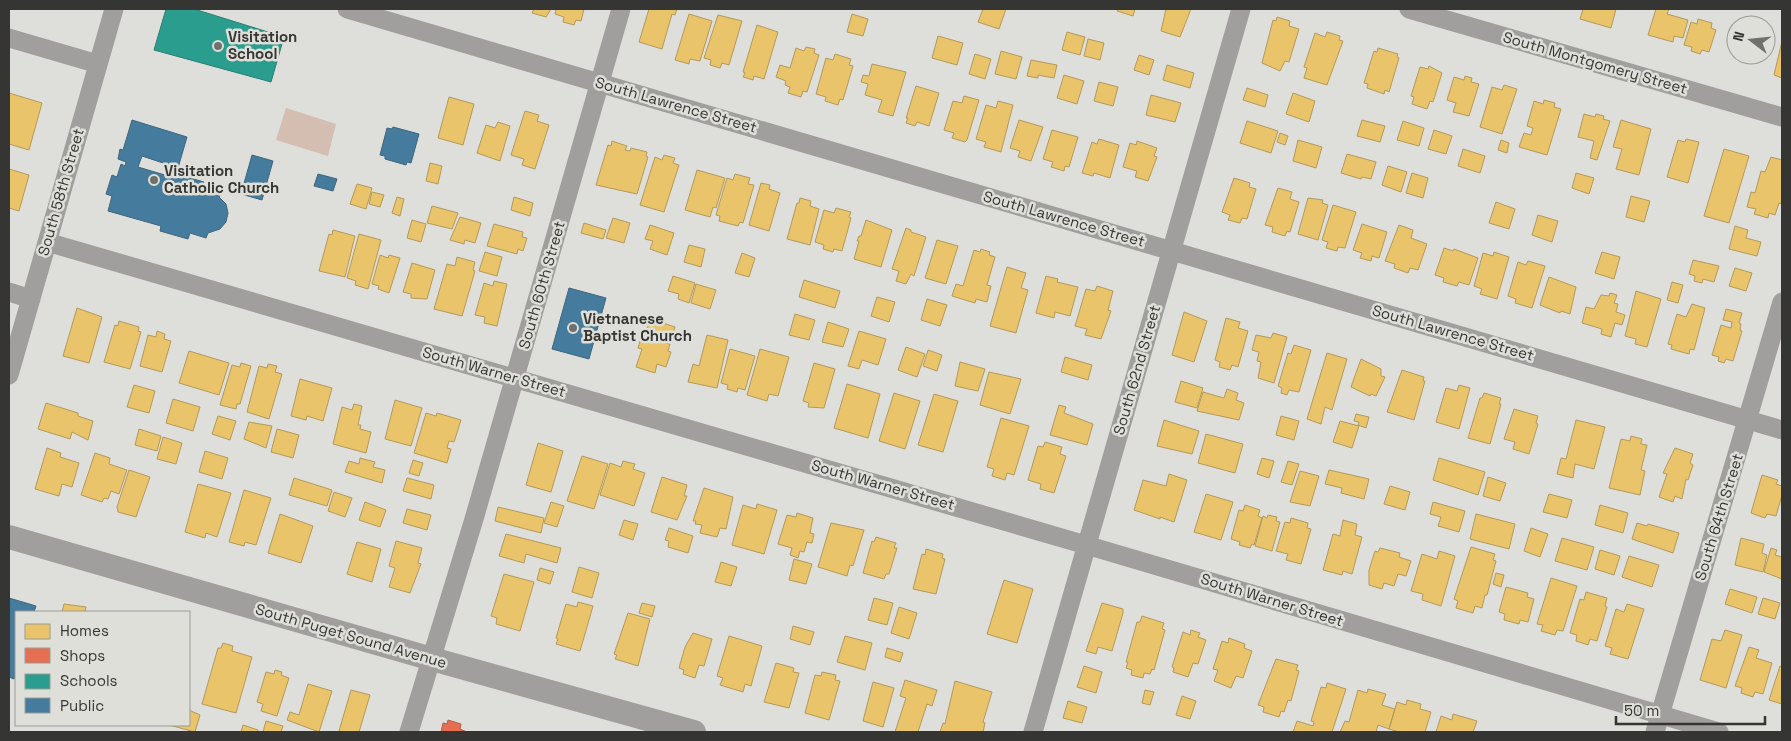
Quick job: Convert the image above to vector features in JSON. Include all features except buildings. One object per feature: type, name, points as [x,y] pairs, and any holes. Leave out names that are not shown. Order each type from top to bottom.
[{"type":"street","name":"South 58th Street","points":[[9,375],[114,9]]},
{"type":"street","name":"South Lawrence Street","points":[[347,9],[1782,430]]},
{"type":"street","name":"South 60th Street","points":[[410,732],[515,378],[621,9]]},
{"type":"street","name":"South 62nd Street","points":[[1033,732],[1241,9]]},
{"type":"street","name":"South Montgomery Street","points":[[1409,9],[1782,117]]},
{"type":"street","points":[[9,38],[98,64]]},
{"type":"street","name":"South Warner Street","points":[[47,242],[1086,545],[1658,724],[1718,732]]},
{"type":"street","points":[[9,292],[30,299]]},
{"type":"street","name":"South 64th Street","points":[[1658,724],[1782,302]]},
{"type":"street","name":"South Puget Sound Avenue","points":[[9,537],[432,660],[694,732]]},
{"type":"shaded area","points":[[286,108],[336,124],[328,156],[276,140]]},
{"type":"place","name":"Visitation School","points":[[218,46]]},
{"type":"place","name":"Visitation Catholic Church","points":[[154,180]]},
{"type":"place","name":"Vietnanese Baptist Church","points":[[573,328]]}]
